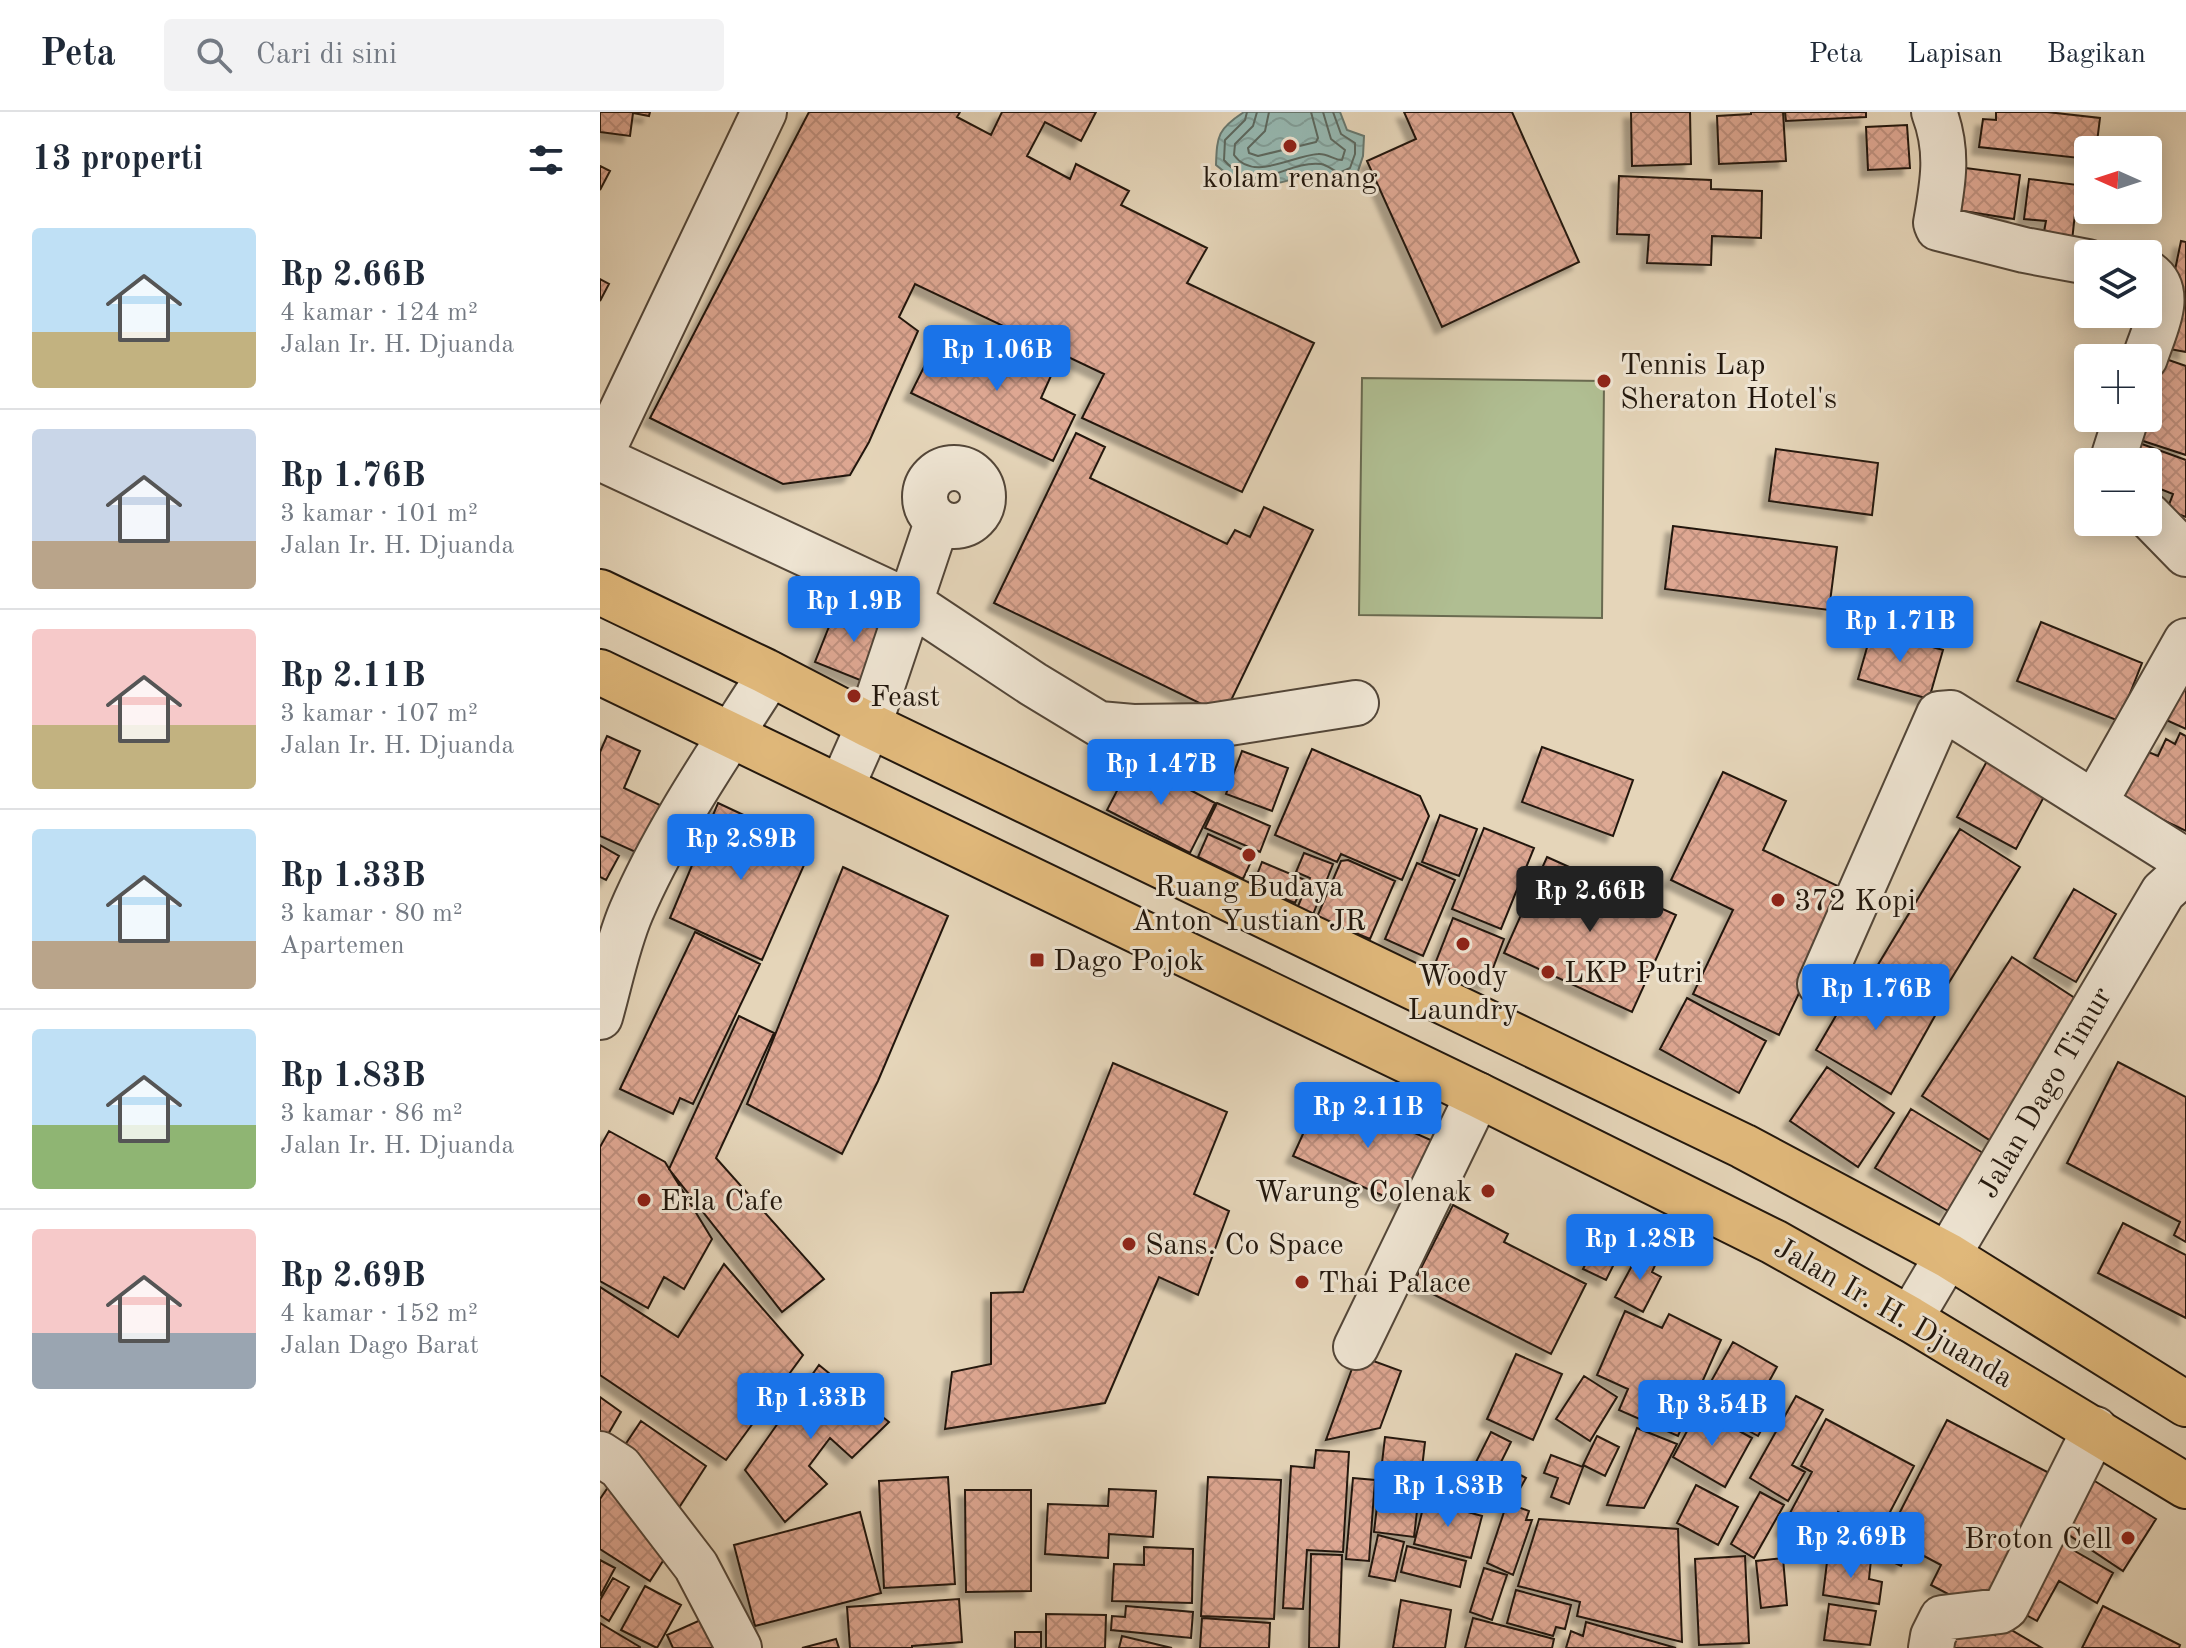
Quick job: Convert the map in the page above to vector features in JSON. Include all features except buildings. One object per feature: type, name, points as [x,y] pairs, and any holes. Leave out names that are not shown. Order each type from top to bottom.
[{"type":"main road","points":[[600,592],[1743,1146],[1949,1256],[2186,1404]]},
{"type":"main road","name":"Jalan Ir. H. Djuanda","points":[[600,672],[1478,1095],[1774,1242],[1910,1319],[2186,1486]]},
{"type":"street","points":[[764,112],[600,457],[911,603],[1099,724],[1210,726],[1356,703]]},
{"type":"street","points":[[1934,112],[1940,126],[1945,165],[1936,223],[1938,228],[2074,259]]},
{"type":"street","points":[[841,788],[869,725],[937,522]]},
{"type":"street","points":[[2162,529],[2186,554]]},
{"type":"street","points":[[2095,802],[2186,641]]},
{"type":"street","points":[[600,1017],[619,949],[645,882],[770,674]]},
{"type":"street","points":[[1820,984],[1939,714],[1951,713],[2095,802],[2180,883]]},
{"type":"street","name":"Jalan Dago Timur","points":[[1910,1319],[2020,1131],[2180,883]]},
{"type":"street","points":[[1356,1347],[1478,1095]]},
{"type":"street","points":[[1931,1648],[1942,1618],[2000,1611],[2006,1607],[2095,1429]]},
{"type":"street","points":[[600,1454],[620,1467],[696,1566],[739,1648]]},
{"type":"green space","points":[[1362,378],[1604,381],[1602,618],[1359,615]]},
{"type":"water","name":"kolam renang","points":[[1244,112],[1340,112],[1347,130],[1364,136],[1363,156],[1357,174],[1338,183],[1321,172],[1266,185],[1243,183],[1216,165],[1218,140],[1224,128]]},
{"type":"place","name":"kolam renang","points":[[1290,146]]},
{"type":"place","name":"Tennis Lap Sheraton Hotel's","points":[[1604,381]]},
{"type":"place","name":"Feast","points":[[854,696]]},
{"type":"place","name":"Ruang Budaya Anton Yustian JR","points":[[1249,855]]},
{"type":"place","name":"372 Kopi","points":[[1778,900]]},
{"type":"place","name":"Woody Laundry","points":[[1463,944]]},
{"type":"place","name":"Dago Pojok","points":[[1037,960]]},
{"type":"place","name":"LKP Putri","points":[[1548,972]]},
{"type":"place","name":"Warung Colenak","points":[[1488,1191]]},
{"type":"place","name":"Erla Cafe","points":[[644,1200]]},
{"type":"place","name":"Sans. Co Space","points":[[1129,1244]]},
{"type":"place","name":"Thai Palace","points":[[1302,1282]]},
{"type":"place","name":"Broton Cell","points":[[2128,1538]]}]
